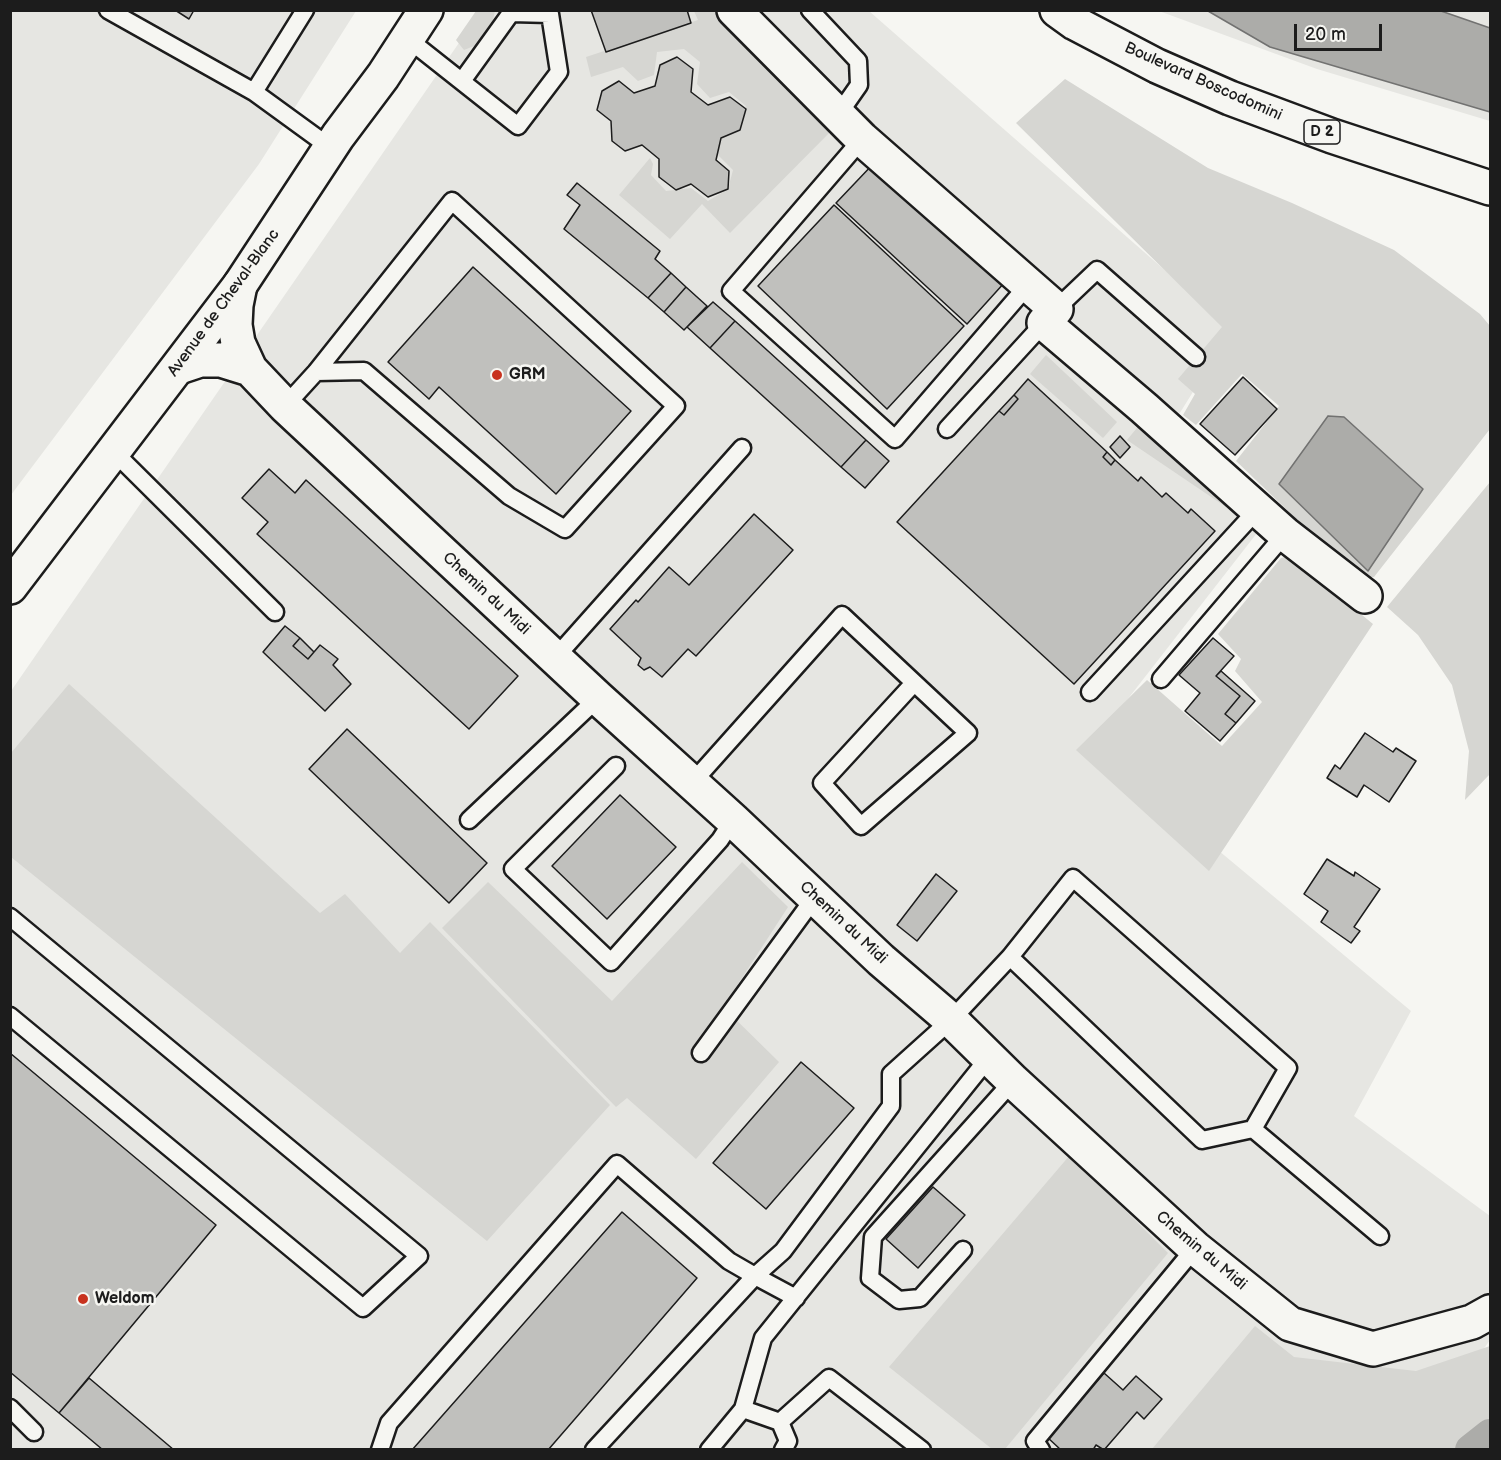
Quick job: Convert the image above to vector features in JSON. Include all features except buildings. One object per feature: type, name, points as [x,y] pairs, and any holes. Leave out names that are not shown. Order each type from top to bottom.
[{"type":"street","name":"Avenue de Cheval-Blanc","points":[[10,587],[240,285],[329,138],[404,25],[426,10]]},
{"type":"street","points":[[734,10],[862,139],[1028,285],[1050,316],[1285,534],[1365,596]]},
{"type":"street","name":"Boulevard Boscodomini","points":[[1057,10],[1075,23],[1157,66],[1230,98],[1332,136],[1491,188]]},
{"type":"street","name":"Avenue de Cheval-Blanc","points":[[10,563],[329,138]]},
{"type":"street","name":"Chemin du Midi","points":[[240,285],[235,325],[238,343],[250,369],[285,406],[881,960],[951,1020],[1013,1081],[1195,1248],[1290,1324],[1372,1349],[1472,1322],[1491,1312]]},
{"type":"street","name":"Chemin du Midi","points":[[179,367],[200,360],[221,360],[250,369]]},
{"type":"lane","points":[[254,92],[305,10]]},
{"type":"lane","points":[[810,10],[858,61],[859,85],[838,115]]},
{"type":"lane","points":[[109,11],[254,92],[329,138],[329,179],[292,229],[267,243]]},
{"type":"lane","points":[[404,25],[462,81],[518,126],[559,72],[552,12],[511,12],[462,81]]},
{"type":"lane","points":[[862,139],[731,291],[895,439],[1028,285]]},
{"type":"lane","points":[[285,406],[316,372],[452,201],[676,406],[565,529],[509,496],[364,371],[316,372]]},
{"type":"lane","points":[[947,429],[1050,316],[1097,270],[1196,357]]},
{"type":"lane","points":[[555,658],[742,448]]},
{"type":"lane","points":[[114,452],[275,612]]},
{"type":"lane","points":[[1090,692],[1258,509]]},
{"type":"lane","points":[[1161,679],[1285,534]]},
{"type":"lane","points":[[692,783],[842,615],[968,733],[861,826],[822,783],[914,683]]},
{"type":"lane","points":[[469,820],[598,698]]},
{"type":"lane","points":[[616,766],[513,869],[611,962],[720,840],[733,820]]},
{"type":"lane","points":[[594,1449],[755,1276],[783,1251],[891,1106],[891,1074],[951,1020],[1011,957],[1073,878],[1288,1068],[1253,1129],[1202,1140],[1011,957]]},
{"type":"lane","points":[[701,1053],[815,897]]},
{"type":"lane","points":[[10,916],[419,1256],[363,1308],[10,1016]]},
{"type":"lane","points":[[709,1449],[743,1408],[763,1338],[990,1056]]},
{"type":"lane","points":[[963,1250],[920,1298],[899,1300],[870,1278],[873,1237],[1013,1081]]},
{"type":"lane","points":[[1253,1129],[1380,1236]]},
{"type":"lane","points":[[380,1449],[389,1423],[617,1164],[729,1261],[796,1298]]},
{"type":"lane","points":[[1041,1449],[1035,1441],[1195,1248]]},
{"type":"lane","points":[[780,1422],[829,1378],[922,1449]]},
{"type":"lane","points":[[10,1408],[34,1432]]},
{"type":"lane","points":[[743,1408],[780,1422],[788,1441],[783,1449]]},
{"type":"shaded area","points":[[11,11],[356,11],[259,164],[11,495]]},
{"type":"shaded area","points":[[476,11],[495,11],[490,33],[479,44],[464,50],[456,40]]},
{"type":"shaded area","points":[[481,11],[869,11],[1232,329],[1178,416],[1278,506],[1092,745],[1411,1011],[1354,1116],[1490,1216],[1490,1340],[1446,1402],[1395,1449],[11,1450],[11,691]]},
{"type":"shaded area","points":[[694,11],[719,11],[839,123],[730,233],[702,204],[670,239],[619,195],[650,158],[653,164],[651,175],[666,191],[691,188],[708,201],[728,189],[733,170],[718,155],[721,138],[740,130],[746,106],[729,92],[710,98],[697,84],[700,62],[684,49],[657,52],[654,75],[638,81],[623,67],[591,77],[586,57],[698,20]]},
{"type":"shaded area","points":[[1159,11],[1490,11],[1490,121],[1317,69]]},
{"type":"shaded area","points":[[1208,11],[1441,11],[1490,28],[1490,112],[1270,47]]},
{"type":"shaded area","points":[[1065,79],[1208,168],[1292,203],[1394,250],[1480,314],[1490,326],[1490,429],[1374,577],[1358,578],[1236,461],[1279,406],[1242,374],[1196,425],[1183,415],[1195,394],[1178,379],[1222,327],[1016,123]]},
{"type":"shaded area","points":[[1046,355],[1117,422],[1103,438],[1030,374]]},
{"type":"shaded area","points":[[1328,416],[1344,417],[1423,489],[1368,571],[1279,484]]},
{"type":"shaded area","points":[[1146,417],[1229,491],[1226,507],[1127,440]]},
{"type":"shaded area","points":[[1490,482],[1490,774],[1465,800],[1469,751],[1452,685],[1418,635],[1387,607]]},
{"type":"shaded area","points":[[1290,556],[1373,624],[1209,871],[1076,750],[1147,680],[1222,746],[1262,702],[1235,671],[1241,659],[1218,634],[1281,558]]},
{"type":"shaded area","points":[[69,684],[320,913],[345,894],[400,953],[430,922],[610,1105],[487,1241],[11,857],[11,753]]},
{"type":"shaded area","points":[[742,862],[788,907],[723,1007],[779,1062],[696,1159],[627,1098],[616,1107],[442,928],[488,882],[612,1001]]},
{"type":"shaded area","points":[[1070,1155],[1168,1253],[1005,1449],[992,1449],[889,1367]]},
{"type":"shaded area","points":[[1255,1326],[1294,1357],[1416,1371],[1490,1346],[1490,1429],[1462,1449],[1152,1449]]},
{"type":"waterway","points":[[1471,1450],[1490,1435]]},
{"type":"place","name":"GRM","points":[[497,375]]},
{"type":"place","name":"Weldom","points":[[83,1299]]}]
